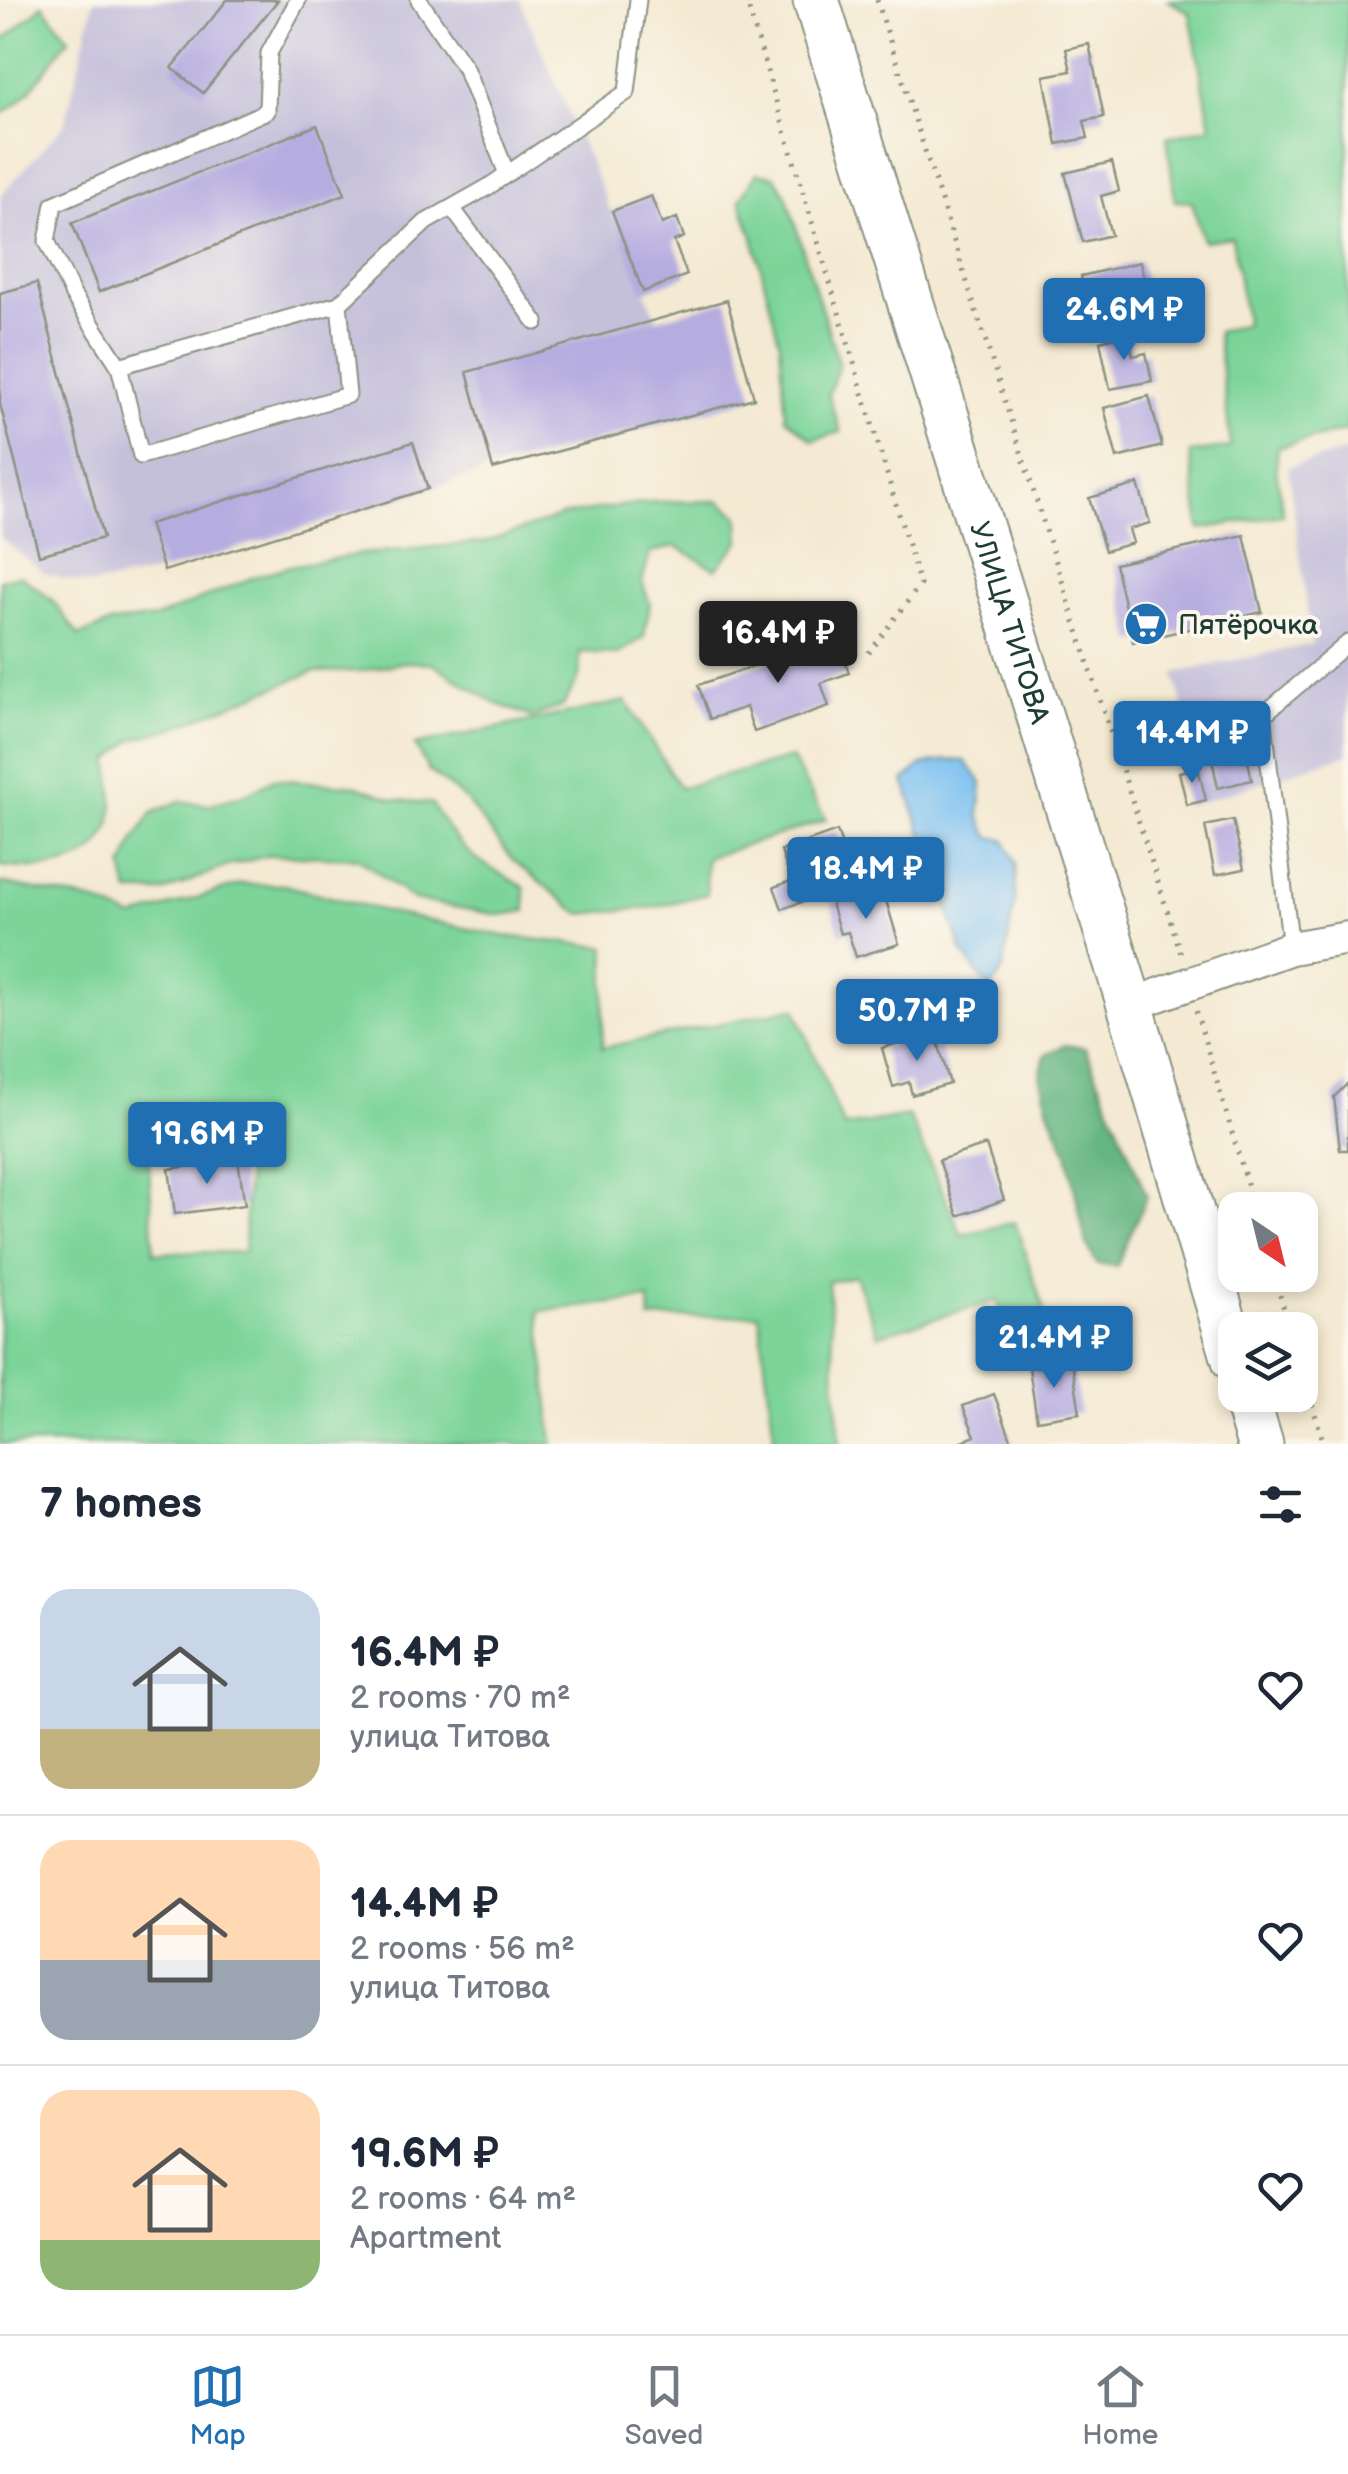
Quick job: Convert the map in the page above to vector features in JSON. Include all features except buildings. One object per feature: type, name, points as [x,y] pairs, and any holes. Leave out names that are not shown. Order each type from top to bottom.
[{"type":"main road","name":"УЛИЦА ТИТОВА","points":[[816,0],[1130,1005],[1221,1312]]},
{"type":"main road","points":[[1250,1412],[1260,1444]]},
{"type":"street","points":[[1130,1005],[1291,948],[1348,938]]},
{"type":"lane","points":[[298,0],[269,52],[266,111],[54,204],[47,242],[73,295],[119,366],[141,456],[348,395],[339,304]]},
{"type":"lane","points":[[418,0],[465,68],[507,174]]},
{"type":"lane","points":[[119,366],[339,304],[426,222],[507,174],[627,92],[638,0]]},
{"type":"lane","points":[[452,208],[536,322]]},
{"type":"lane","points":[[1291,948],[1263,715],[1348,643]]},
{"type":"path","points":[[746,0],[920,585],[865,658]]},
{"type":"path","points":[[876,0],[1191,983],[1250,1192]]},
{"type":"path","points":[[1314,1412],[1324,1444]]},
{"type":"shaded area","points":[[94,0],[520,0],[657,319],[754,398],[493,469],[164,571],[91,585],[45,574],[0,537],[0,196],[65,124]]},
{"type":"shaded area","points":[[1348,451],[1348,754],[1206,800],[1174,673],[1312,644],[1288,467]]},
{"type":"green space","points":[[1168,0],[1348,0],[1348,430],[1278,447],[1276,468],[1283,515],[1200,529],[1190,453],[1231,447],[1217,332],[1246,324],[1232,237],[1203,241],[1192,202],[1175,201],[1167,137],[1211,127],[1190,14]]},
{"type":"green space","points":[[43,5],[69,39],[29,91],[0,115],[0,43]]},
{"type":"green space","points":[[757,173],[774,176],[786,195],[839,365],[828,395],[841,432],[813,440],[786,418],[780,344],[740,200]]},
{"type":"green space","points":[[719,501],[739,516],[740,541],[716,569],[675,546],[650,553],[642,582],[650,604],[644,637],[618,654],[580,652],[579,677],[563,706],[532,717],[495,703],[431,663],[313,672],[173,728],[132,740],[110,760],[112,815],[98,845],[87,855],[60,866],[0,866],[0,580],[20,575],[53,601],[79,636],[111,623],[156,618],[290,566],[362,554],[486,542],[565,515],[608,508],[651,502]]},
{"type":"green space","points":[[626,701],[680,788],[791,758],[826,820],[706,858],[707,894],[655,907],[580,914],[513,860],[465,799],[428,770],[415,745]]},
{"type":"green space","points":[[274,779],[357,786],[393,799],[432,804],[451,834],[470,854],[524,887],[526,911],[500,915],[414,900],[358,858],[271,855],[227,866],[164,892],[129,892],[123,867],[152,813],[180,801],[208,805],[244,795]]},
{"type":"green space","points":[[0,883],[92,901],[133,918],[241,884],[284,885],[504,936],[606,947],[602,1048],[795,1008],[844,1127],[909,1116],[962,1235],[1015,1222],[1044,1310],[1002,1320],[998,1300],[878,1335],[855,1276],[828,1282],[840,1444],[775,1444],[759,1314],[650,1319],[649,1299],[539,1311],[553,1444],[0,1444]],"holes":[[[249,1120],[244,1252],[154,1253],[147,1128]]]},
{"type":"green space","points":[[1065,1045],[1085,1048],[1147,1196],[1117,1266],[1097,1264],[1086,1244],[1067,1153],[1040,1076],[1045,1055]]},
{"type":"water","points":[[965,761],[982,783],[979,816],[989,837],[1005,840],[1016,864],[1015,899],[1003,970],[990,990],[963,953],[904,781],[922,765]]},
{"type":"place","name":"Пятёрочка","points":[[1146,624]]}]
